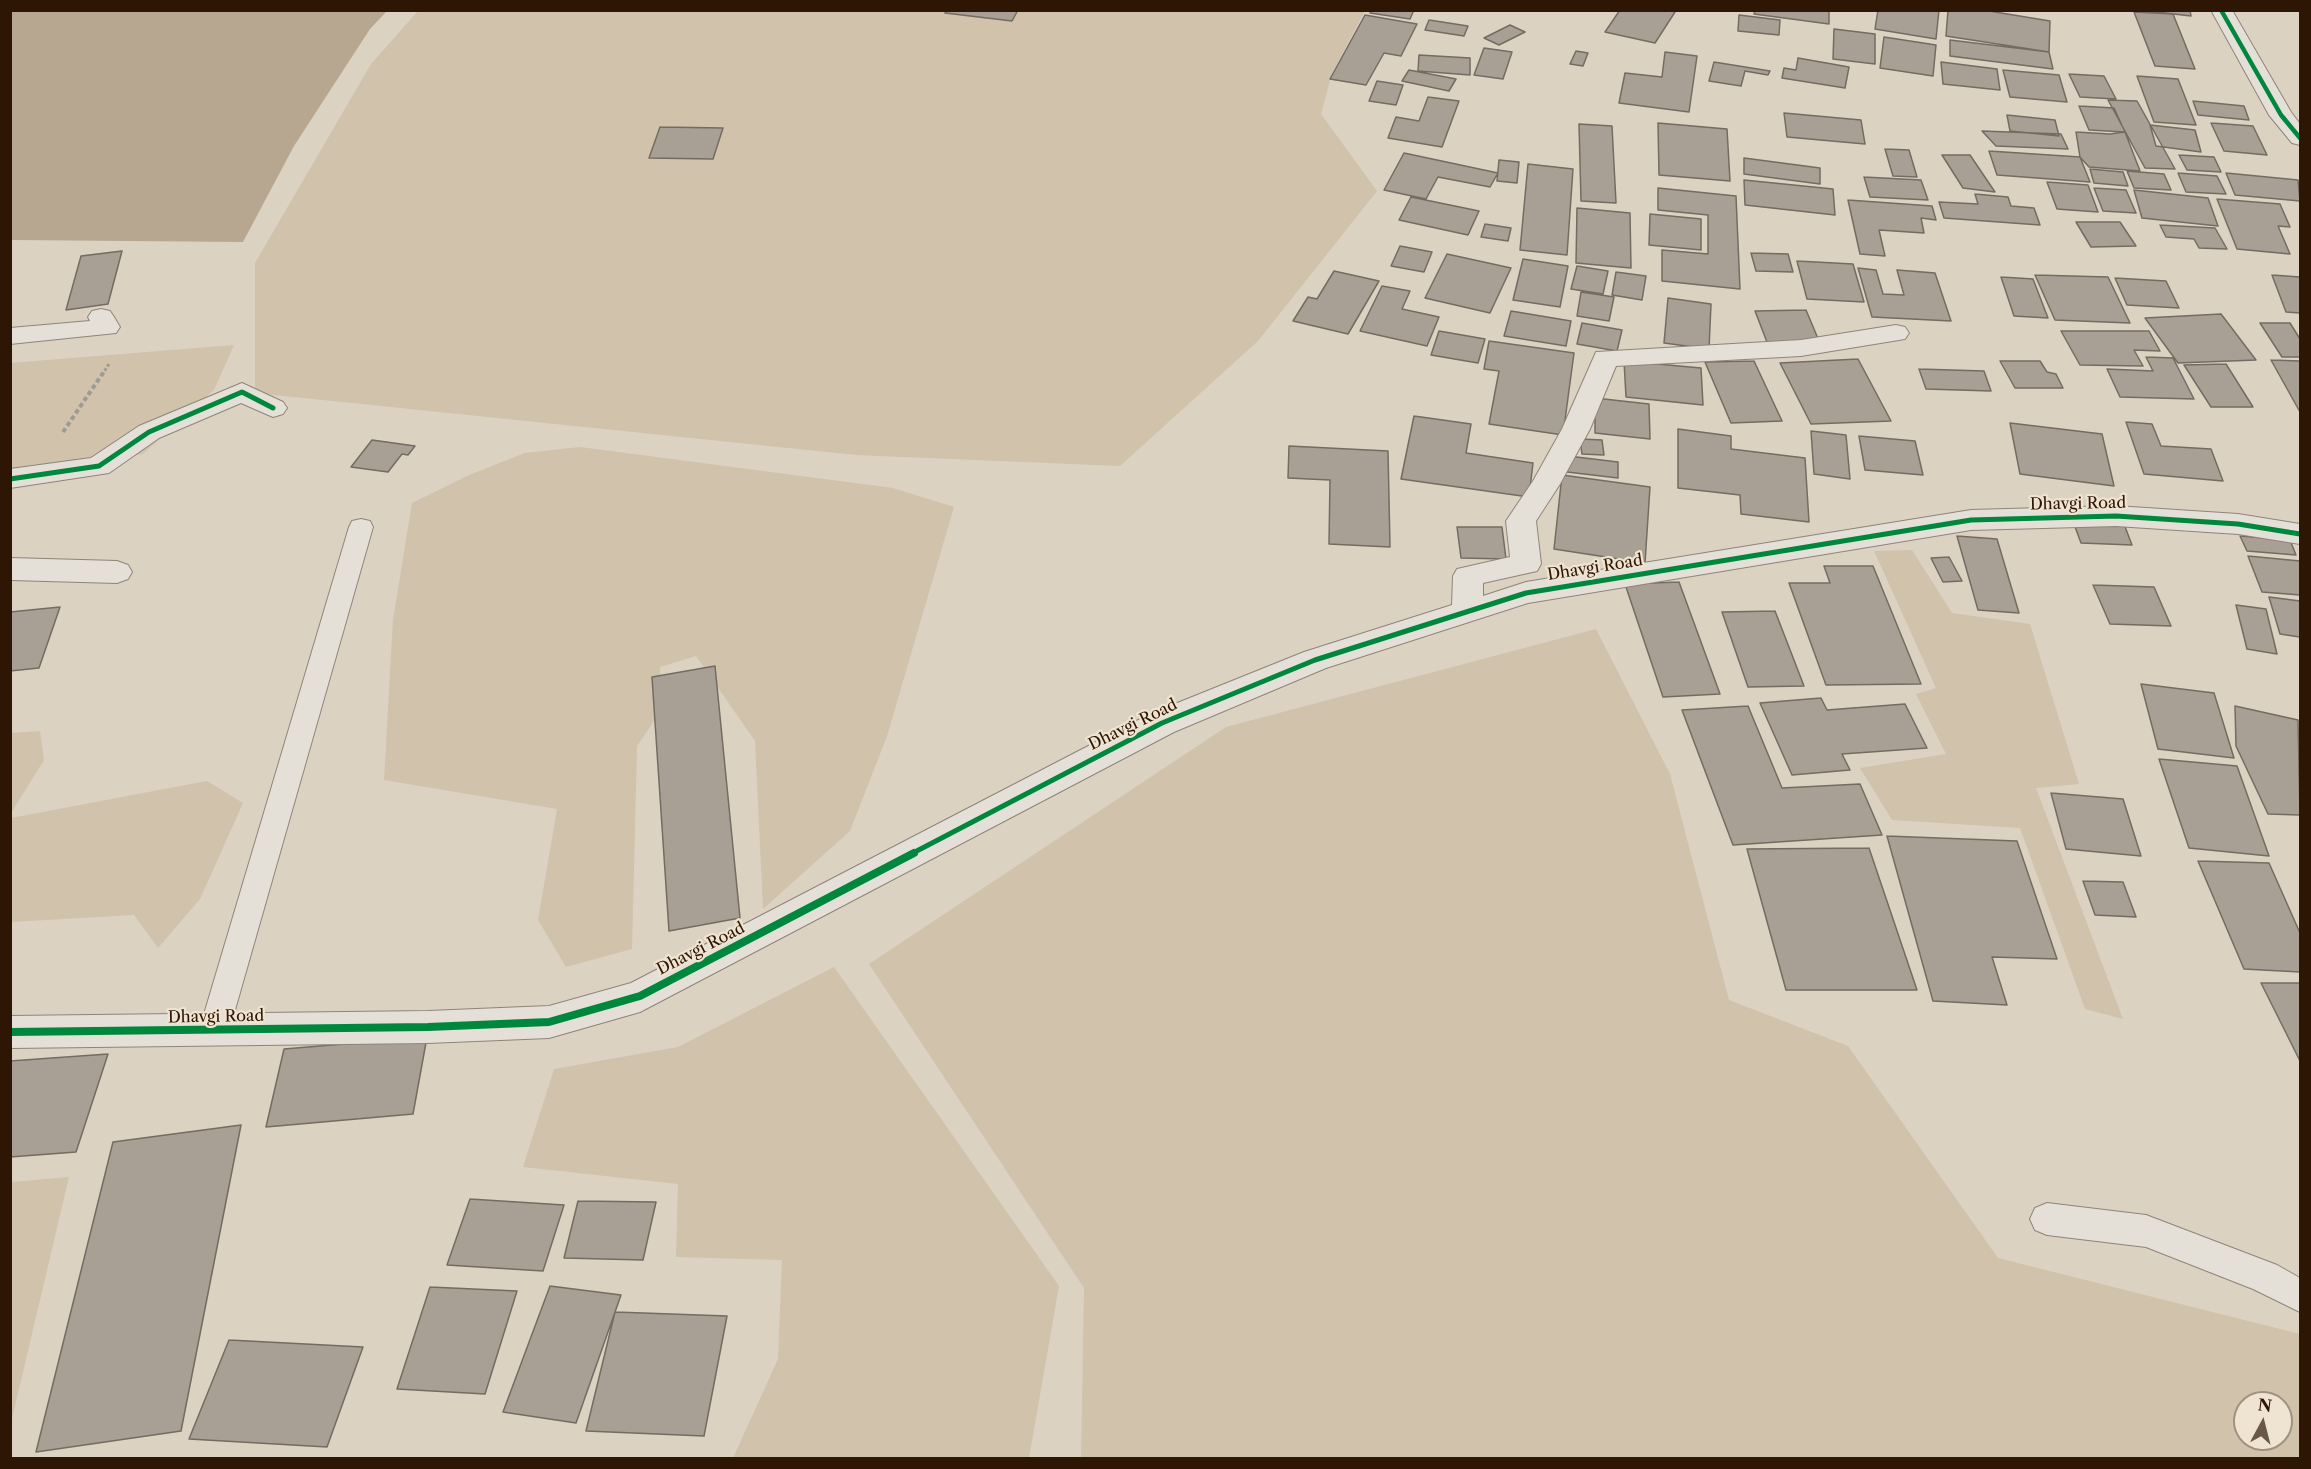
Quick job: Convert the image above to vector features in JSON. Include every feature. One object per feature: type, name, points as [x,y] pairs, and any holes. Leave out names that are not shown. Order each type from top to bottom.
[{"type":"street","points":[[2221,10],[2281,115],[2301,138]]},
{"type":"street","points":[[10,336],[104,322]]},
{"type":"street","points":[[1467,612],[1467,576],[1526,564],[1521,521],[1546,484],[1576,429],[1606,358],[1801,348],[1896,333]]},
{"type":"street","points":[[14,483],[99,466],[149,432],[242,392],[273,408]]},
{"type":"street","name":"Dhavgi Road","points":[[10,1032],[214,1031],[549,1022],[640,996],[1162,723],[1315,660],[1526,594],[1971,520],[2115,516],[2238,524],[2301,534]]},
{"type":"street","points":[[10,569],[117,572]]},
{"type":"lane","points":[[214,1031],[361,527]]},
{"type":"lane","points":[[2047,1219],[2146,1232],[2265,1277],[2301,1296]]},
{"type":"path","points":[[14,483],[59,437],[109,365],[104,322]]},
{"type":"shaded area","points":[[11,10],[387,11],[370,29],[294,146],[243,242],[11,240]]},
{"type":"shaded area","points":[[418,11],[1365,11],[1332,73],[1321,114],[1377,191],[1258,341],[1120,466],[856,455],[255,393],[255,263],[371,64]]},
{"type":"shaded area","points":[[234,345],[214,390],[143,454],[11,475],[10,363]]},
{"type":"shaded area","points":[[580,447],[893,488],[954,507],[887,736],[850,831],[763,909],[755,741],[696,656],[660,667],[660,712],[637,746],[632,949],[566,967],[538,920],[557,809],[384,780],[393,620],[412,503],[469,475],[525,453]]},
{"type":"shaded area","points":[[1912,550],[1952,613],[2030,624],[2079,784],[2036,788],[2123,1019],[2085,1009],[2020,828],[1892,820],[1860,768],[1946,754],[1916,694],[1936,688],[1874,551]]},
{"type":"shaded area","points":[[1596,629],[1670,774],[1729,1000],[1848,1046],[1998,1258],[2300,1334],[2300,1458],[1081,1458],[1084,1288],[869,964],[1226,727]]},
{"type":"shaded area","points":[[40,731],[44,760],[11,813],[11,733]]},
{"type":"shaded area","points":[[207,781],[243,803],[200,899],[158,948],[134,915],[11,922],[11,818]]},
{"type":"shaded area","points":[[834,967],[1059,1286],[1029,1458],[733,1458],[778,1359],[782,1260],[676,1257],[678,1184],[523,1167],[554,1069],[678,1047]]},
{"type":"shaded area","points":[[69,1177],[11,1423],[11,1182]]},
{"type":"building","points":[[946,10],[1018,10],[1012,21],[945,13]]},
{"type":"building","points":[[1372,10],[1414,10],[1410,19],[1370,13]]},
{"type":"building","points":[[1620,10],[1670,10],[1675,12],[1655,43],[1605,32]]},
{"type":"building","points":[[1755,10],[1829,10],[1829,24],[1754,14]]},
{"type":"building","points":[[1878,10],[1939,10],[1936,39],[1875,29]]},
{"type":"building","points":[[1948,10],[1983,10],[2050,21],[2049,52],[1946,36]]},
{"type":"building","points":[[2139,10],[2190,10],[2191,16]]},
{"type":"building","points":[[2134,12],[2173,14],[2195,69],[2155,66]]},
{"type":"building","points":[[1365,15],[1417,24],[1401,56],[1384,53],[1366,85],[1330,79]]},
{"type":"building","points":[[1739,15],[1780,20],[1779,35],[1738,31]]},
{"type":"building","points":[[1429,20],[1468,26],[1464,36],[1425,30]]},
{"type":"building","points":[[1510,25],[1525,32],[1499,45],[1484,38]]},
{"type":"building","points":[[1834,29],[1875,34],[1875,64],[1833,59]]},
{"type":"building","points":[[1884,37],[1936,45],[1933,76],[1880,68]]},
{"type":"building","points":[[1950,40],[2049,52],[2053,69],[1950,56]]},
{"type":"building","points":[[1484,48],[1512,52],[1503,79],[1474,75]]},
{"type":"building","points":[[1576,51],[1588,53],[1583,66],[1570,64]]},
{"type":"building","points":[[1665,52],[1697,56],[1689,112],[1619,103],[1625,73],[1662,77]]},
{"type":"building","points":[[1419,55],[1470,58],[1470,75],[1418,71]]},
{"type":"building","points":[[1798,58],[1849,67],[1845,88],[1782,78],[1784,68],[1796,70]]},
{"type":"building","points":[[1714,62],[1770,71],[1768,75],[1745,71],[1741,86],[1709,81]]},
{"type":"building","points":[[1941,62],[1997,69],[2000,90],[1943,84]]},
{"type":"building","points":[[1409,70],[1456,79],[1449,91],[1402,81]]},
{"type":"building","points":[[2003,70],[2059,75],[2067,102],[2010,97]]},
{"type":"building","points":[[2069,74],[2104,76],[2116,99],[2080,97]]},
{"type":"building","points":[[2137,76],[2178,79],[2196,125],[2154,122]]},
{"type":"building","points":[[1377,81],[1403,85],[1396,105],[1369,101]]},
{"type":"building","points":[[1428,97],[1459,101],[1442,147],[1388,138],[1396,117],[1419,121]]},
{"type":"building","points":[[2108,100],[2137,101],[2175,169],[2145,168]]},
{"type":"building","points":[[2193,101],[2244,106],[2249,120],[2198,115]]},
{"type":"building","points":[[2079,106],[2114,108],[2125,132],[2089,130]]},
{"type":"building","points":[[1784,113],[1861,120],[1865,144],[1787,137]]},
{"type":"building","points":[[2007,115],[2055,120],[2059,136],[2010,131]]},
{"type":"building","points":[[1658,123],[1727,129],[1730,181],[1659,175]]},
{"type":"building","points":[[2211,123],[2253,126],[2267,155],[2224,151]]},
{"type":"building","points":[[1579,124],[1612,126],[1616,203],[1581,201]]},
{"type":"building","points":[[2150,125],[2195,130],[2201,152],[2156,146]]},
{"type":"building","points":[[660,127],[723,128],[713,159],[649,158]]},
{"type":"building","points":[[1982,131],[2061,134],[2068,149],[1996,146]]},
{"type":"building","points":[[2076,132],[2110,134],[2125,132],[2140,171],[2089,167],[2080,157]]},
{"type":"building","points":[[1885,149],[1909,150],[1917,177],[1893,176]]},
{"type":"building","points":[[1989,151],[2080,157],[2090,182],[1997,175]]},
{"type":"building","points":[[1404,153],[1498,173],[1490,187],[1438,177],[1426,199],[1384,190]]},
{"type":"building","points":[[1942,155],[1970,155],[1995,192],[1963,188]]},
{"type":"building","points":[[2179,155],[2214,157],[2221,172],[2187,170]]},
{"type":"building","points":[[1744,158],[1820,168],[1820,184],[1744,174]]},
{"type":"building","points":[[1499,160],[1519,162],[1517,183],[1497,181]]},
{"type":"building","points":[[1528,164],[1573,169],[1567,255],[1520,250]]},
{"type":"building","points":[[2090,169],[2123,172],[2128,186],[2094,183]]},
{"type":"building","points":[[2127,171],[2164,174],[2171,190],[2134,188]]},
{"type":"building","points":[[2178,173],[2217,176],[2226,194],[2186,192]]},
{"type":"building","points":[[2226,173],[2298,180],[2300,201],[2235,195]]},
{"type":"building","points":[[1864,177],[1921,180],[1928,200],[1870,197]]},
{"type":"building","points":[[1744,180],[1833,189],[1835,215],[1745,205]]},
{"type":"building","points":[[2047,182],[2088,185],[2098,212],[2057,209]]},
{"type":"building","points":[[1658,188],[1736,196],[1740,289],[1662,281],[1662,250],[1708,254],[1708,215],[1658,210]]},
{"type":"building","points":[[2094,188],[2126,190],[2136,213],[2103,211]]},
{"type":"building","points":[[2134,190],[2208,198],[2218,226],[2142,218]]},
{"type":"building","points":[[1975,194],[2008,197],[2011,206],[2034,208],[2040,225],[1944,218],[1939,202],[1978,204]]},
{"type":"building","points":[[1411,197],[1479,211],[1468,235],[1399,220]]},
{"type":"building","points":[[2217,199],[2280,204],[2290,227],[2278,226],[2290,254],[2237,249]]},
{"type":"building","points":[[1848,200],[1932,206],[1936,220],[1921,218],[1924,233],[1879,230],[1885,256],[1860,254]]},
{"type":"building","points":[[1577,208],[1630,213],[1631,268],[1576,263]]},
{"type":"building","points":[[1650,214],[1701,219],[1701,250],[1649,245]]},
{"type":"building","points":[[2076,222],[2120,222],[2136,246],[2091,247]]},
{"type":"building","points":[[1485,224],[1511,228],[1508,241],[1481,237]]},
{"type":"building","points":[[2160,225],[2215,228],[2227,249],[2199,248],[2194,239],[2166,237]]},
{"type":"building","points":[[1400,246],[1432,252],[1424,272],[1391,266]]},
{"type":"building","points":[[122,251],[108,304],[66,310],[81,256]]},
{"type":"building","points":[[1751,253],[1788,254],[1793,272],[1756,271]]},
{"type":"building","points":[[1447,254],[1511,268],[1490,313],[1425,298]]},
{"type":"building","points":[[1523,259],[1568,266],[1560,307],[1513,300]]},
{"type":"building","points":[[1797,261],[1853,264],[1864,302],[1807,299]]},
{"type":"building","points":[[1577,266],[1608,271],[1603,294],[1571,289]]},
{"type":"building","points":[[1858,268],[1876,270],[1883,294],[1904,295],[1897,270],[1935,273],[1951,321],[1872,317]]},
{"type":"building","points":[[1334,271],[1379,281],[1348,334],[1293,321],[1308,297],[1317,299]]},
{"type":"building","points":[[1616,272],[1646,276],[1642,300],[1612,295]]},
{"type":"building","points":[[2035,275],[2108,277],[2130,323],[2055,320]]},
{"type":"building","points":[[2272,275],[2300,277],[2300,313],[2286,312]]},
{"type":"building","points":[[2001,277],[2033,279],[2048,318],[2014,316]]},
{"type":"building","points":[[2115,278],[2166,281],[2179,308],[2127,305]]},
{"type":"building","points":[[1382,286],[1410,291],[1402,309],[1439,317],[1427,346],[1360,331]]},
{"type":"building","points":[[1581,292],[1614,297],[1609,321],[1577,316]]},
{"type":"building","points":[[1668,298],[1711,304],[1709,349],[1664,343]]},
{"type":"building","points":[[1806,310],[1819,341],[1767,342],[1755,311]]},
{"type":"building","points":[[1511,311],[1571,321],[1566,346],[1504,336]]},
{"type":"building","points":[[2221,314],[2256,360],[2178,363],[2145,318]]},
{"type":"building","points":[[1582,323],[1622,330],[1617,351],[1577,344]]},
{"type":"building","points":[[2260,323],[2290,323],[2300,339],[2300,357],[2282,357]]},
{"type":"building","points":[[1439,331],[1485,339],[1478,363],[1431,355]]},
{"type":"building","points":[[2061,331],[2149,331],[2160,351],[2134,350],[2143,366],[2080,365]]},
{"type":"building","points":[[1489,341],[1574,353],[1563,435],[1489,424],[1499,371],[1484,369]]},
{"type":"building","points":[[2146,357],[2173,358],[2194,399],[2120,397],[2107,369],[2153,371]]},
{"type":"building","points":[[1858,359],[1891,421],[1811,424],[1780,363]]},
{"type":"building","points":[[2271,360],[2300,361],[2300,412]]},
{"type":"building","points":[[1624,361],[1701,368],[1703,405],[1626,397]]},
{"type":"building","points":[[1754,361],[1782,421],[1731,423],[1705,362]]},
{"type":"building","points":[[2000,361],[2040,361],[2047,372],[2056,374],[2063,388],[2015,388]]},
{"type":"building","points":[[2226,364],[2253,407],[2211,407],[2184,365]]},
{"type":"building","points":[[1919,369],[1984,371],[1991,391],[1926,389]]},
{"type":"building","points":[[1595,398],[1649,404],[1650,439],[1595,433]]},
{"type":"building","points":[[1414,416],[1471,424],[1466,453],[1533,463],[1529,497],[1401,479]]},
{"type":"building","points":[[2126,422],[2152,424],[2161,446],[2211,449],[2223,481],[2144,474]]},
{"type":"building","points":[[2010,423],[2102,434],[2114,486],[2020,474]]},
{"type":"building","points":[[1678,429],[1731,436],[1731,449],[1805,458],[1809,522],[1741,514],[1740,495],[1678,488]]},
{"type":"building","points":[[1811,431],[1846,435],[1850,479],[1814,474]]},
{"type":"building","points":[[1859,436],[1915,441],[1923,475],[1865,470]]},
{"type":"building","points":[[1580,439],[1602,440],[1604,455],[1582,454]]},
{"type":"building","points":[[372,440],[415,446],[408,455],[402,454],[388,472],[351,467]]},
{"type":"building","points":[[1289,446],[1388,451],[1390,547],[1329,544],[1330,480],[1288,478]]},
{"type":"building","points":[[1568,456],[1618,462],[1618,478],[1567,472]]},
{"type":"building","points":[[1562,475],[1650,487],[1645,563],[1554,549]]},
{"type":"building","points":[[2068,508],[2119,511],[2132,545],[2081,543]]},
{"type":"building","points":[[1457,527],[1502,527],[1506,559],[1461,558]]},
{"type":"building","points":[[1957,536],[1997,539],[2019,613],[1978,610]]},
{"type":"building","points":[[2240,536],[2290,540],[2296,555],[2247,551]]},
{"type":"building","points":[[2248,556],[2300,561],[2300,595],[2262,592]]},
{"type":"building","points":[[1949,557],[1962,581],[1943,582],[1931,558]]},
{"type":"building","points":[[1824,566],[1873,566],[1921,684],[1826,685],[1789,583],[1830,583]]},
{"type":"building","points":[[1679,582],[1720,694],[1663,697],[1625,584]]},
{"type":"building","points":[[2093,585],[2154,587],[2171,626],[2110,624]]},
{"type":"building","points":[[2269,597],[2300,601],[2300,637],[2280,634]]},
{"type":"building","points":[[2236,605],[2266,609],[2277,654],[2247,649]]},
{"type":"building","points":[[60,607],[39,668],[10,671],[10,612]]},
{"type":"building","points":[[1775,611],[1804,686],[1748,687],[1722,612]]},
{"type":"building","points":[[715,666],[740,918],[669,931],[652,677]]},
{"type":"building","points":[[2141,684],[2214,693],[2234,758],[2158,749]]},
{"type":"building","points":[[1821,698],[1827,710],[1905,704],[1927,748],[1842,754],[1850,770],[1792,775],[1760,703]]},
{"type":"building","points":[[1748,706],[1782,788],[1860,784],[1882,835],[1733,845],[1682,710]]},
{"type":"building","points":[[2235,706],[2298,720],[2300,815],[2268,814],[2236,746]]},
{"type":"building","points":[[2159,759],[2237,766],[2269,856],[2189,848]]},
{"type":"building","points":[[2051,793],[2123,799],[2141,856],[2066,849]]},
{"type":"building","points":[[1887,836],[2017,841],[2057,959],[1992,957],[2007,1005],[1933,1001]]},
{"type":"building","points":[[1869,848],[1917,990],[1786,990],[1747,849]]},
{"type":"building","points":[[2198,861],[2269,863],[2300,933],[2300,972],[2244,969]]},
{"type":"building","points":[[2083,881],[2123,882],[2136,917],[2095,915]]},
{"type":"building","points":[[2261,983],[2300,983],[2300,1061]]},
{"type":"building","points":[[427,1037],[413,1114],[266,1127],[284,1049]]},
{"type":"building","points":[[108,1054],[76,1152],[10,1157],[10,1061]]},
{"type":"building","points":[[241,1125],[181,1431],[36,1452],[113,1142]]},
{"type":"building","points":[[470,1199],[564,1205],[543,1271],[447,1265]]},
{"type":"building","points":[[578,1201],[656,1202],[643,1260],[564,1258]]},
{"type":"building","points":[[550,1286],[621,1295],[576,1423],[503,1412]]},
{"type":"building","points":[[430,1287],[517,1291],[485,1394],[397,1389]]},
{"type":"building","points":[[615,1312],[727,1316],[704,1436],[586,1431]]},
{"type":"building","points":[[229,1340],[363,1347],[327,1447],[189,1439]]},
{"type":"cycle path","points":[[2221,10],[2281,115],[2300,138]]},
{"type":"cycle path","points":[[10,479],[99,466],[149,432],[242,392],[273,408]]},
{"type":"cycle path","points":[[10,1032],[428,1027],[549,1022],[640,996],[1162,723],[1315,660],[1526,593],[1971,520],[2116,516],[2238,524],[2300,534]]}]
